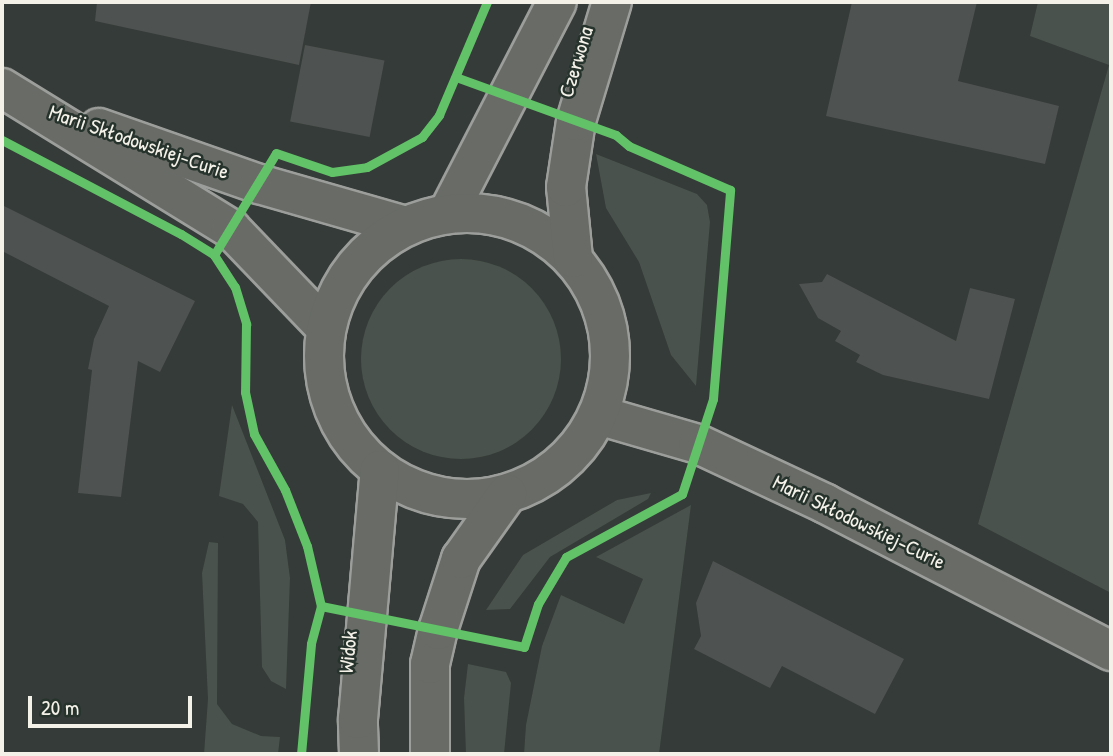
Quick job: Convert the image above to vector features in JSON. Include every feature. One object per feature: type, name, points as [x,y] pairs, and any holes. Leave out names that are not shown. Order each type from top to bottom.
[{"type":"main road","name":"Czerwona","points":[[448,213],[556,2]]},
{"type":"main road","name":"Czerwona","points":[[573,258],[568,174],[576,121],[612,2]]},
{"type":"main road","name":"Marii Skłodowskiej-Curie","points":[[18,96],[259,184],[405,226]]},
{"type":"main road","name":"Marii Skłodowskiej-Curie","points":[[18,96],[231,229],[326,328]]},
{"type":"main road","points":[[448,213],[505,218],[537,230],[573,258],[597,292],[609,332],[610,374],[598,415],[576,450],[545,477],[507,494],[463,500],[420,491],[380,470],[352,442],[333,407],[324,368],[326,328],[348,277],[369,250],[405,226],[448,213]]},
{"type":"main road","name":"Marii Skłodowskiej-Curie","points":[[598,415],[721,455],[826,504],[1111,651]]},
{"type":"main road","name":"Widok","points":[[359,754],[358,719],[380,470]]},
{"type":"main road","points":[[430,754],[430,664],[438,630],[461,559],[507,494]]},
{"type":"shaded area","points":[[1038,2],[1111,2],[1111,593],[978,524],[1109,65],[1030,36]]},
{"type":"shaded area","points":[[596,154],[697,194],[707,205],[710,222],[696,386],[671,355],[639,262],[606,208]]},
{"type":"shaded area","points":[[461,259],[499,266],[532,288],[554,321],[561,359],[554,397],[532,430],[499,452],[461,459],[423,452],[390,430],[368,397],[361,359],[368,321],[390,288],[423,266]]},
{"type":"shaded area","points":[[232,405],[285,540],[290,578],[286,689],[271,681],[262,667],[258,522],[243,504],[219,496]]},
{"type":"shaded area","points":[[651,493],[648,499],[550,557],[510,609],[486,610],[523,555],[617,500]]},
{"type":"shaded area","points":[[691,505],[659,754],[524,754],[526,725],[542,646],[561,595],[624,624],[643,579],[596,557]]},
{"type":"shaded area","points":[[209,542],[218,543],[217,704],[232,724],[261,736],[280,737],[278,754],[204,754],[208,699],[202,573]]},
{"type":"shaded area","points":[[468,664],[506,672],[511,683],[504,754],[466,754],[464,698]]},
{"type":"building","points":[[97,2],[311,2],[299,65],[95,21]]},
{"type":"building","points":[[852,2],[977,2],[958,81],[1059,106],[1045,164],[826,116]]},
{"type":"building","points":[[305,45],[385,60],[370,137],[290,122]]},
{"type":"building","points":[[2,205],[195,301],[160,372],[138,361],[121,497],[78,493],[92,370],[88,369],[94,339],[109,306],[2,251]]},
{"type":"building","points":[[827,274],[956,341],[970,288],[1015,299],[989,399],[883,375],[856,362],[860,355],[835,341],[841,331],[818,318],[799,284],[822,282]]},
{"type":"building","points":[[713,561],[904,659],[875,714],[782,666],[770,688],[694,649],[701,636],[696,603]]},
{"type":"cycle path","points":[[214,255],[276,153],[332,172],[367,167],[422,137],[439,115],[487,2]]},
{"type":"cycle path","points":[[321,606],[524,647],[538,604],[566,557],[682,494],[713,399],[730,190],[629,146],[616,135],[456,77]]},
{"type":"cycle path","points":[[2,140],[181,234],[214,255],[235,287],[246,324],[245,392],[254,434],[285,490],[307,546],[321,606],[311,644],[301,754]]}]
